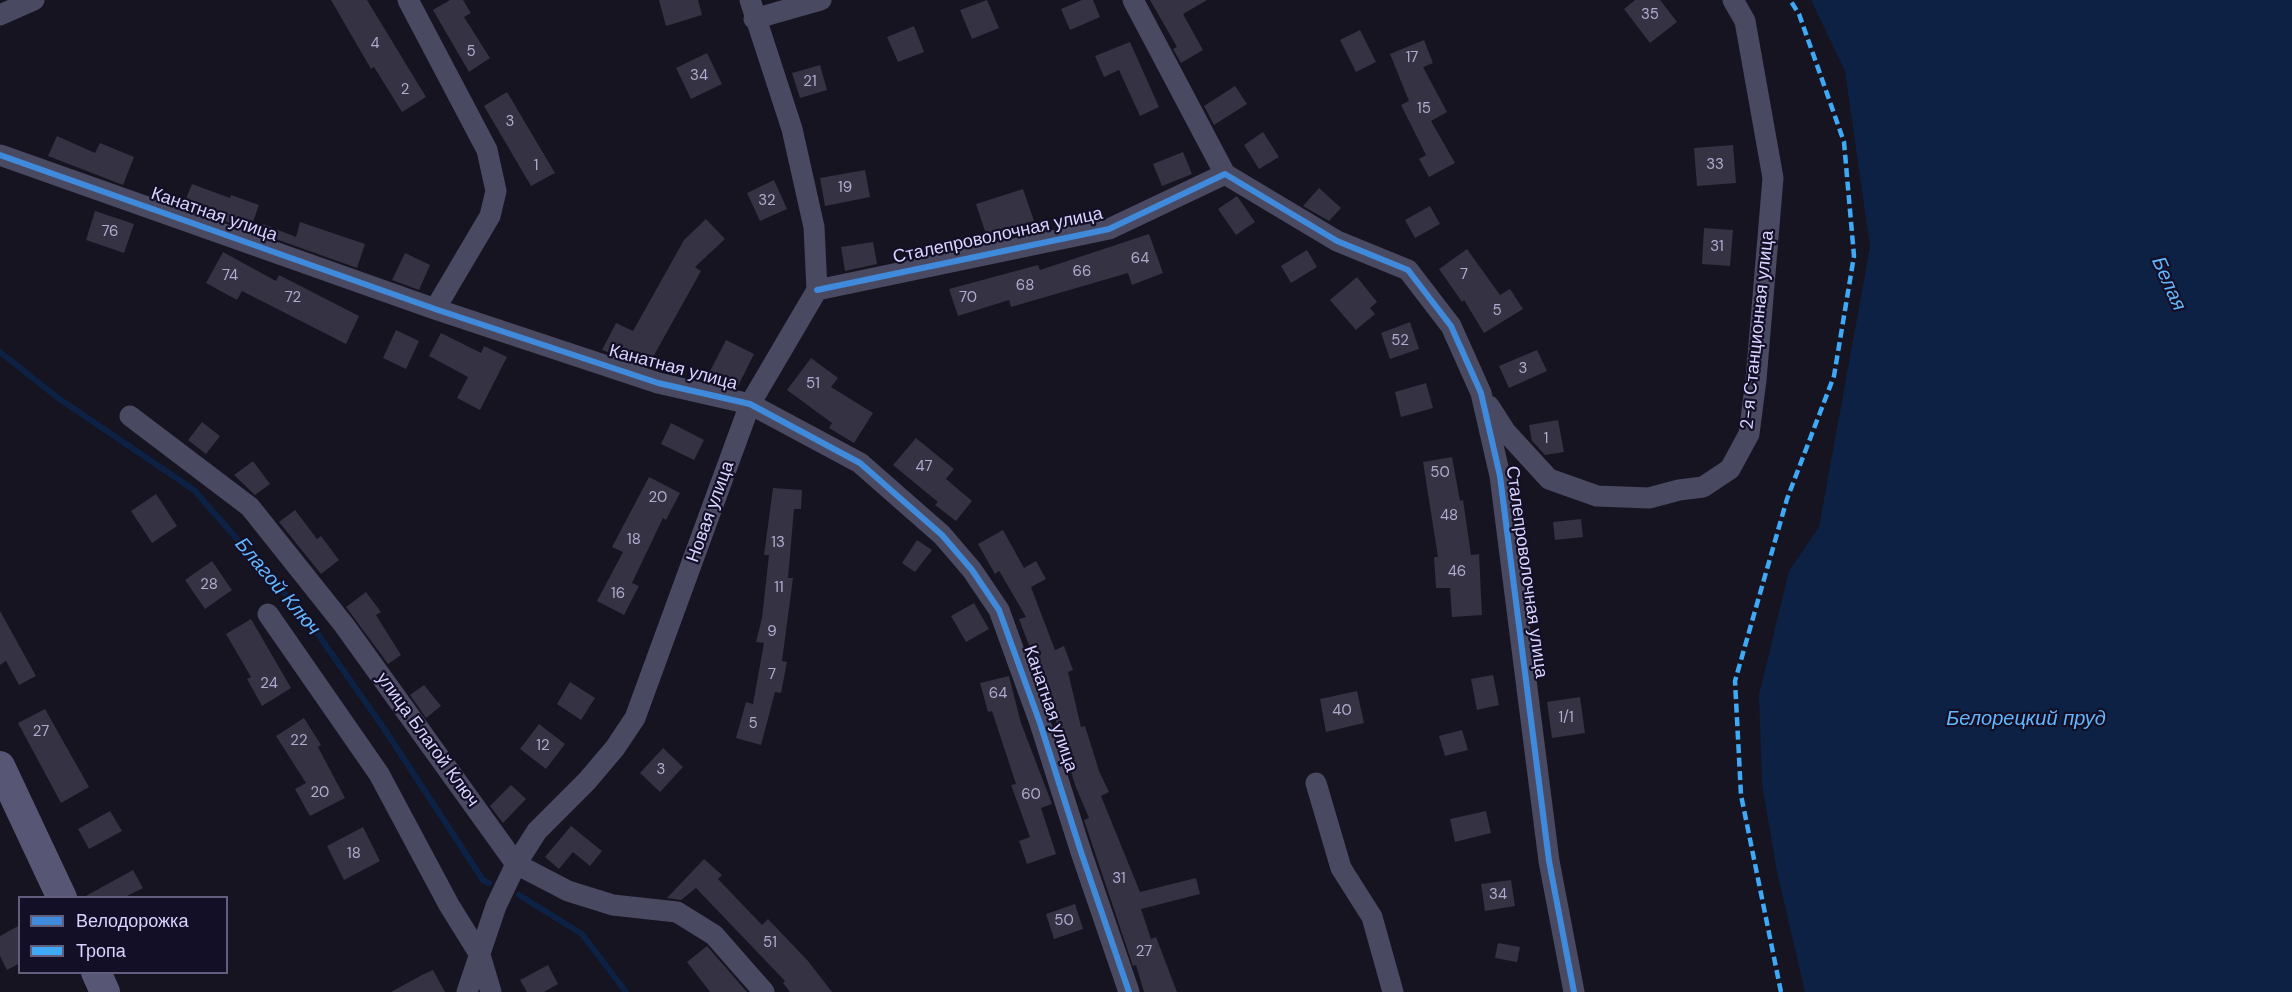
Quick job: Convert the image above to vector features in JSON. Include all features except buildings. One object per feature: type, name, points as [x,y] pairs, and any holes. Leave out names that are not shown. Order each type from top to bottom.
[{"type":"street","points":[[0,15],[34,0]]},
{"type":"street","points":[[408,0],[487,150],[496,190],[490,216],[435,309]]},
{"type":"street","points":[[817,290],[814,227],[795,140],[752,9],[820,0]]},
{"type":"street","points":[[1133,0],[1225,174]]},
{"type":"street","name":"2-я Станционная улица","points":[[1481,393],[1505,431],[1549,479],[1597,496],[1649,498],[1679,489],[1703,487],[1730,469],[1749,434],[1756,380],[1773,178],[1745,21],[1733,0]]},
{"type":"street","name":"Канатная улица","points":[[0,155],[435,309],[658,383],[750,404],[860,463],[942,535],[972,570],[999,610],[1040,723],[1129,992]]},
{"type":"street","name":"Сталепроволочная улица","points":[[817,290],[1109,229],[1225,174],[1337,241],[1408,270],[1451,326],[1481,393],[1500,476],[1549,861],[1574,992]]},
{"type":"street","name":"Новая улица","points":[[467,992],[496,906],[516,864],[537,831],[587,781],[615,748],[635,718],[750,404],[817,290]]},
{"type":"street","name":"улица Благой Ключ","points":[[130,416],[250,507],[344,625],[516,864],[568,891],[613,905],[677,912],[714,935],[764,992]]},
{"type":"street","points":[[268,614],[379,774],[449,906],[480,955],[491,992]]},
{"type":"street","points":[[0,766],[62,896]]},
{"type":"street","points":[[1316,783],[1341,868],[1372,917],[1393,992]]},
{"type":"street","points":[[97,974],[105,992]]},
{"type":"water","name":"Белорецкий пруд","points":[[1811,0],[2292,0],[2292,992],[1805,992],[1777,872],[1762,784],[1759,695],[1789,571],[1819,527],[1870,247],[1845,71]]},
{"type":"waterway","name":"Благой Ключ","points":[[0,352],[58,398],[194,490],[308,620],[385,730],[483,880],[489,883]]},
{"type":"waterway","name":"Благой Ключ","points":[[519,895],[582,934],[626,992]]},
{"type":"marked path","points":[[1781,992],[1741,795],[1735,681],[1787,499],[1834,376],[1854,256],[1844,142],[1799,14],[1790,0]]},
{"type":"cycle path","points":[[0,155],[435,309],[658,383],[750,404],[860,463],[942,535],[972,570],[999,610],[1040,723],[1129,992]]},
{"type":"cycle path","points":[[817,290],[1109,229],[1225,174],[1337,241],[1408,270],[1451,326],[1481,393],[1500,476],[1549,861],[1574,992]]},
{"type":"water label","name":"Белая","points":[[2168,284]]}]
